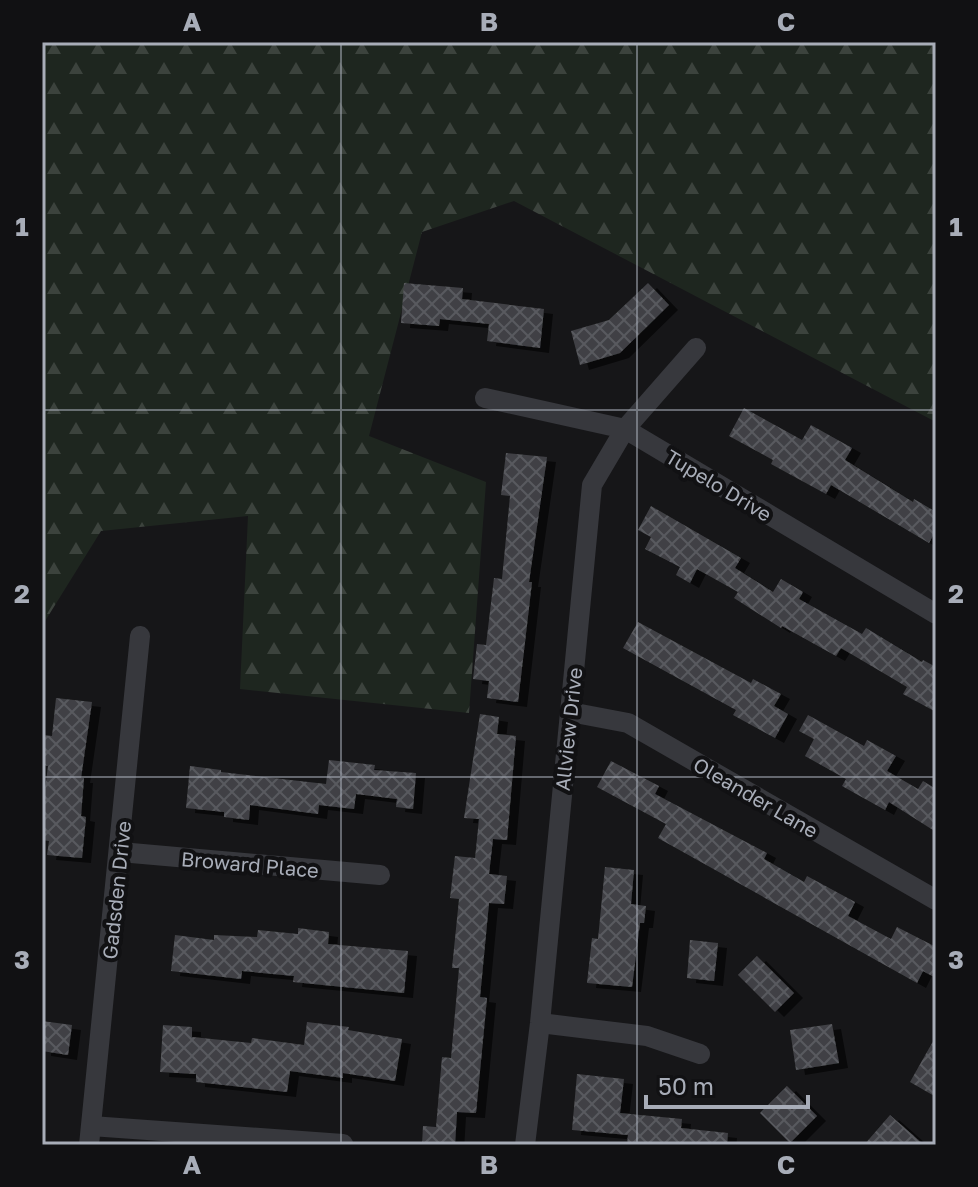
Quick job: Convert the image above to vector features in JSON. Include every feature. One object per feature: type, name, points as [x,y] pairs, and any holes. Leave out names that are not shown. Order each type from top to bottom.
[{"type":"street","name":"Allview Drive","points":[[525,1145],[540,1023],[592,485],[625,429],[696,348]]},
{"type":"street","name":"Tupelo Drive","points":[[485,398],[625,429],[936,614]]},
{"type":"street","name":"Gadsden Drive","points":[[90,1135],[140,636]]},
{"type":"street","name":"Oleander Lane","points":[[570,712],[628,723],[936,900]]},
{"type":"street","name":"Broward Place","points":[[120,852],[380,875]]},
{"type":"street","points":[[540,1023],[647,1036],[700,1054]]},
{"type":"street","points":[[90,1135],[343,1144]]},
{"type":"green space","points":[[42,42],[936,42],[936,422],[514,201],[422,232],[369,436],[486,482],[469,713],[240,689],[248,516],[101,531],[42,626]]},
{"type":"building","points":[[404,283],[463,288],[462,299],[544,309],[540,348],[487,341],[489,324],[440,319],[439,326],[401,323]]},
{"type":"building","points":[[648,283],[669,305],[620,353],[580,365],[571,331],[609,320]]},
{"type":"building","points":[[744,408],[802,440],[811,425],[852,448],[845,460],[913,502],[914,499],[936,512],[936,530],[929,543],[831,485],[826,494],[771,464],[773,460],[729,436]]},
{"type":"building","points":[[506,453],[547,457],[529,582],[532,582],[518,702],[487,698],[489,681],[473,679],[477,644],[486,645],[494,578],[502,579],[510,496],[501,495]]},
{"type":"building","points":[[651,506],[741,558],[735,568],[773,592],[781,579],[803,592],[799,599],[862,634],[866,628],[922,662],[936,667],[936,712],[903,694],[907,687],[841,648],[836,656],[781,628],[734,598],[738,592],[697,569],[690,583],[676,575],[680,567],[645,549],[651,537],[638,530]]},
{"type":"building","points":[[638,622],[751,683],[753,679],[781,694],[774,706],[788,714],[775,738],[733,715],[736,710],[623,648]]},
{"type":"building","points":[[56,698],[92,702],[81,778],[84,778],[81,816],[86,817],[82,858],[47,855],[49,841],[42,840],[48,766],[42,765],[42,735],[52,736]]},
{"type":"building","points":[[480,714],[499,717],[497,734],[516,736],[507,840],[493,839],[489,874],[507,876],[504,904],[489,903],[480,997],[487,998],[476,1113],[457,1112],[455,1145],[422,1145],[423,1126],[436,1127],[442,1057],[451,1058],[459,968],[452,968],[459,899],[450,898],[455,856],[475,858],[479,819],[464,818]]},
{"type":"building","points":[[808,715],[864,746],[867,740],[896,756],[887,771],[918,789],[923,781],[936,789],[936,832],[889,802],[885,810],[842,786],[846,779],[805,756],[814,739],[799,731]]},
{"type":"building","points":[[329,760],[375,765],[374,770],[416,773],[413,809],[396,807],[397,799],[356,794],[354,809],[319,805],[318,814],[250,805],[249,820],[224,817],[224,812],[186,808],[190,766],[326,784]]},
{"type":"building","points":[[611,761],[659,786],[655,794],[767,853],[764,859],[804,882],[807,876],[855,902],[848,916],[891,939],[897,927],[936,947],[936,978],[923,971],[917,983],[658,838],[666,824],[597,787]]},
{"type":"building","points":[[605,867],[634,870],[631,904],[646,906],[644,923],[640,923],[632,987],[587,983],[592,938],[598,939]]},
{"type":"building","points":[[298,928],[329,932],[328,944],[408,951],[404,993],[293,982],[294,976],[242,971],[241,979],[171,971],[175,935],[214,940],[214,935],[257,937],[258,930],[298,934]]},
{"type":"building","points":[[690,940],[718,943],[714,981],[687,978]]},
{"type":"building","points":[[757,956],[794,993],[775,1012],[738,975]]},
{"type":"building","points":[[42,1021],[72,1025],[68,1055],[42,1051]]},
{"type":"building","points":[[307,1022],[349,1027],[348,1030],[402,1039],[395,1081],[343,1073],[343,1078],[290,1071],[287,1092],[196,1082],[196,1074],[160,1072],[163,1025],[192,1027],[192,1037],[251,1043],[252,1038],[304,1045]]},
{"type":"building","points":[[832,1024],[839,1063],[796,1070],[790,1030]]},
{"type":"building","points":[[936,1036],[936,1097],[910,1082]]},
{"type":"building","points":[[577,1074],[624,1079],[620,1113],[682,1119],[681,1128],[728,1133],[727,1145],[627,1144],[628,1135],[572,1130]]},
{"type":"building","points":[[787,1086],[817,1116],[790,1143],[760,1113]]},
{"type":"building","points":[[890,1115],[924,1145],[864,1145]]}]
